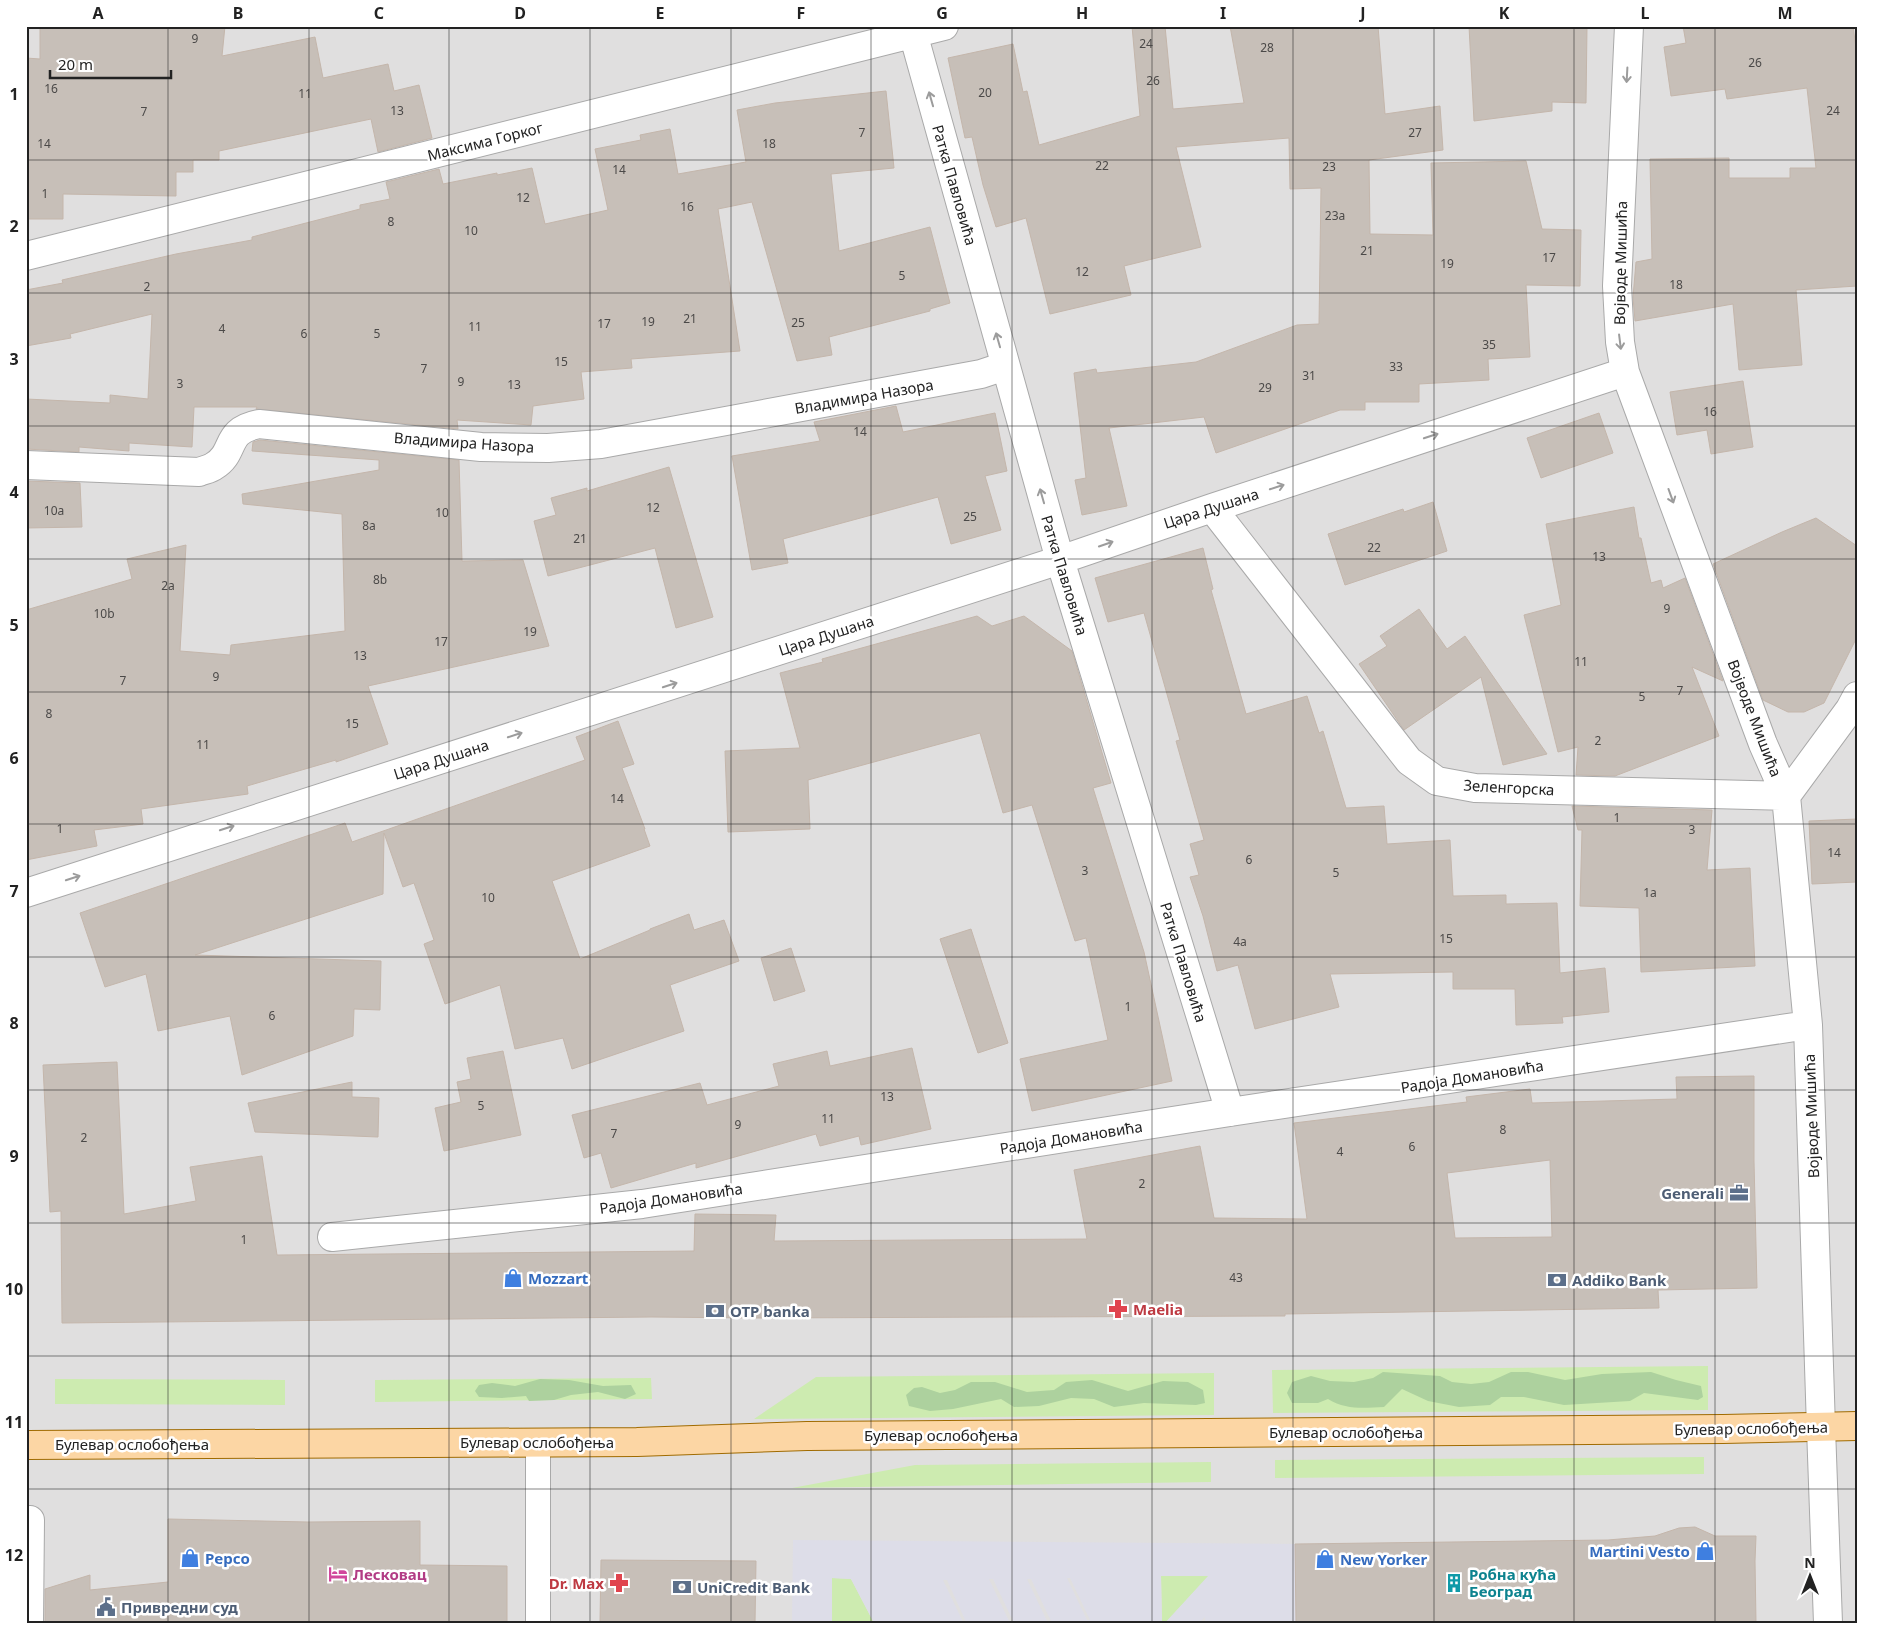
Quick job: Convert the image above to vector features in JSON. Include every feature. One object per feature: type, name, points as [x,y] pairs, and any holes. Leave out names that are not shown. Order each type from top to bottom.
[{"type":"main road","name":"Булевар ослобођења","points":[[26,1444],[637,1442],[816,1436],[1821,1428],[1857,1426]]},
{"type":"street","name":"Максима Горког","points":[[26,256],[944,26]]},
{"type":"street","name":"Војводе Мишића","points":[[1629,26],[1617,286],[1620,342],[1625,372],[1760,735],[1786,796],[1808,1025],[1828,1623]]},
{"type":"street","name":"Ратка Павловића","points":[[913,33],[1060,560],[1230,1112]]},
{"type":"street","name":"Владимира Назора","points":[[26,465],[199,472],[214,466],[225,455],[234,436],[244,427],[258,424],[481,446],[548,448],[600,444],[981,374],[1006,366]]},
{"type":"street","name":"Цара Душана","points":[[26,893],[1060,560],[1625,372]]},
{"type":"street","name":"Зеленгорска","points":[[1212,508],[1409,761],[1437,781],[1475,788],[1786,796]]},
{"type":"street","points":[[1786,796],[1850,709],[1857,696]]},
{"type":"street","name":"Радоја Домановића","points":[[332,1237],[642,1204],[1230,1112],[1808,1025]]},
{"type":"street","points":[[29,1623],[30,1520]]},
{"type":"lane","points":[[538,1442],[538,1623]]},
{"type":"shaded area","points":[[26,26],[1857,26],[1857,1623],[26,1623]]},
{"type":"shaded area","points":[[793,1540],[1295,1544],[1296,1623],[1205,1623],[1205,1617],[1199,1623],[1165,1623],[1208,1576],[1161,1576],[1162,1623],[874,1623],[851,1579],[832,1578],[832,1623],[792,1623]],"holes":[[[1067,1578],[1070,1578],[1090,1620],[1087,1620]],[[989,1579],[993,1579],[1013,1621],[1009,1621]],[[1027,1579],[1031,1579],[1051,1621],[1047,1621]],[[943,1580],[947,1580],[966,1622],[963,1622]]]},
{"type":"green space","points":[[1708,1366],[1708,1410],[1273,1413],[1272,1370]]},
{"type":"green space","points":[[1383,1372],[1440,1376],[1452,1382],[1471,1384],[1489,1382],[1511,1372],[1528,1372],[1565,1380],[1602,1374],[1651,1372],[1701,1386],[1703,1397],[1698,1400],[1644,1393],[1630,1401],[1564,1405],[1524,1397],[1501,1397],[1490,1405],[1459,1407],[1428,1401],[1402,1389],[1384,1407],[1362,1408],[1348,1407],[1328,1399],[1318,1403],[1292,1403],[1287,1393],[1292,1382],[1311,1376],[1330,1381],[1354,1382],[1373,1378]]},
{"type":"green space","points":[[1214,1373],[1214,1415],[754,1419],[816,1377]]},
{"type":"green space","points":[[651,1378],[652,1399],[375,1402],[375,1380]]},
{"type":"green space","points":[[55,1379],[285,1380],[285,1405],[55,1404]]},
{"type":"green space","points":[[540,1379],[569,1380],[603,1386],[631,1385],[636,1394],[625,1399],[598,1392],[571,1395],[554,1400],[529,1401],[526,1396],[479,1397],[475,1391],[479,1385],[492,1383],[515,1386]]},
{"type":"green space","points":[[1092,1380],[1128,1391],[1163,1381],[1188,1382],[1203,1390],[1205,1403],[1196,1405],[1144,1403],[1114,1407],[1094,1399],[1071,1398],[1039,1406],[1014,1407],[1001,1399],[953,1409],[930,1411],[909,1406],[906,1395],[914,1388],[922,1387],[940,1393],[955,1390],[971,1382],[995,1382],[1027,1392],[1054,1390],[1066,1382]]},
{"type":"green space","points":[[1704,1457],[1704,1474],[1275,1478],[1275,1460]]},
{"type":"green space","points":[[1211,1462],[1211,1482],[792,1488],[915,1465]]},
{"type":"green space","points":[[1161,1576],[1209,1576],[1165,1623],[1162,1623]]},
{"type":"green space","points":[[832,1578],[851,1579],[874,1623],[832,1623]]},
{"type":"building","points":[[40,26],[225,26],[222,56],[315,37],[323,78],[388,64],[394,91],[419,85],[432,138],[378,152],[371,119],[219,151],[219,160],[193,160],[193,172],[176,172],[176,196],[63,194],[63,219],[26,219],[26,58],[40,59]]},
{"type":"building","points":[[1132,26],[1165,26],[1173,109],[1244,103],[1230,26],[1378,26],[1385,114],[1440,106],[1443,150],[1369,160],[1370,234],[1433,235],[1431,163],[1526,161],[1542,229],[1581,230],[1580,286],[1526,285],[1530,357],[1488,359],[1489,380],[1419,384],[1419,402],[1365,402],[1365,410],[1340,410],[1216,453],[1204,417],[1109,428],[1127,506],[1082,515],[1075,480],[1086,478],[1074,373],[1096,369],[1097,373],[1196,362],[1297,325],[1319,324],[1321,188],[1290,189],[1289,138],[1176,147],[1201,247],[1124,266],[1131,295],[1050,314],[1026,218],[996,227],[983,185],[972,137],[965,138],[948,58],[1013,44],[1023,92],[1027,91],[1039,145],[1140,116]]},
{"type":"building","points":[[1469,26],[1587,26],[1586,103],[1552,102],[1552,111],[1474,121]]},
{"type":"building","points":[[1683,26],[1853,26],[1857,55],[1857,286],[1796,290],[1802,365],[1739,370],[1733,304],[1635,321],[1633,297],[1636,262],[1652,259],[1650,159],[1729,158],[1729,178],[1790,178],[1790,168],[1816,168],[1807,88],[1727,99],[1725,89],[1671,96],[1664,47],[1686,43]]},
{"type":"building","points":[[886,91],[894,168],[831,174],[839,251],[930,227],[950,303],[930,309],[930,311],[829,337],[832,355],[797,361],[752,202],[718,209],[740,351],[631,359],[632,368],[581,372],[584,399],[533,406],[531,425],[457,420],[458,429],[256,409],[257,407],[194,407],[192,447],[129,443],[129,451],[79,447],[79,452],[26,449],[26,399],[110,403],[110,395],[148,399],[152,314],[70,334],[71,338],[26,346],[26,290],[63,283],[62,280],[176,254],[252,240],[252,237],[360,209],[360,205],[390,199],[386,182],[439,169],[443,184],[532,168],[545,224],[608,210],[595,149],[641,140],[640,135],[670,129],[678,174],[746,162],[737,110],[775,103]]},
{"type":"building","points":[[1743,381],[1753,447],[1711,454],[1707,430],[1677,435],[1670,392]]},
{"type":"building","points":[[896,406],[903,432],[995,413],[1007,471],[985,476],[1001,530],[951,544],[938,497],[783,539],[788,563],[752,570],[732,456],[820,441],[814,422]]},
{"type":"building","points":[[1599,413],[1613,453],[1541,478],[1527,438]]},
{"type":"building","points":[[260,440],[459,460],[462,561],[523,560],[549,646],[368,686],[388,744],[336,762],[336,760],[247,786],[248,794],[141,809],[143,824],[94,830],[97,846],[26,860],[26,610],[132,579],[127,559],[186,545],[180,651],[230,655],[231,645],[345,631],[342,514],[243,504],[242,494],[379,470],[379,460],[252,451],[253,442]]},
{"type":"building","points":[[669,467],[713,617],[676,628],[655,548],[548,576],[534,521],[556,515],[551,498],[587,488],[587,491]]},
{"type":"building","points":[[26,481],[80,483],[82,527],[26,528]]},
{"type":"building","points":[[1433,502],[1447,551],[1345,585],[1328,534],[1403,509],[1404,512]]},
{"type":"building","points":[[1634,507],[1639,538],[1641,538],[1651,583],[1661,580],[1663,588],[1685,578],[1723,681],[1692,667],[1719,736],[1615,776],[1576,775],[1578,747],[1558,752],[1524,615],[1561,605],[1546,524]]},
{"type":"building","points":[[1816,518],[1857,546],[1857,637],[1824,703],[1804,712],[1788,712],[1763,700],[1713,564]]},
{"type":"building","points":[[1203,548],[1213,589],[1211,590],[1246,714],[1307,696],[1319,733],[1323,731],[1346,808],[1384,806],[1387,844],[1450,840],[1453,896],[1506,895],[1506,904],[1557,903],[1560,973],[1605,968],[1609,1012],[1562,1017],[1563,1023],[1516,1025],[1515,989],[1453,989],[1453,972],[1330,974],[1339,1007],[1255,1029],[1238,965],[1217,971],[1203,916],[1190,877],[1199,875],[1190,844],[1204,840],[1176,741],[1180,740],[1144,613],[1108,622],[1095,578]]},
{"type":"building","points":[[1419,609],[1447,649],[1465,636],[1547,754],[1503,765],[1481,677],[1404,730],[1359,664],[1387,646],[1380,636]]},
{"type":"building","points":[[977,616],[992,626],[1024,616],[1072,651],[1111,783],[1093,788],[1144,952],[1172,1081],[1032,1111],[1020,1059],[1108,1040],[1086,938],[1075,941],[1032,805],[1003,813],[980,733],[808,780],[810,829],[728,832],[725,751],[800,748],[780,673],[823,662],[822,659]]},
{"type":"building","points":[[618,721],[634,764],[622,768],[650,846],[552,881],[580,959],[689,914],[694,930],[724,920],[739,961],[670,985],[684,1031],[572,1069],[563,1038],[515,1049],[500,985],[445,1004],[424,944],[434,940],[414,883],[403,887],[384,833],[383,894],[195,955],[381,961],[380,1010],[354,1009],[353,1036],[242,1075],[230,1016],[158,1031],[146,974],[105,987],[80,913],[345,823],[352,842],[585,760],[576,737]]},
{"type":"building","points":[[1572,806],[1712,810],[1707,870],[1750,868],[1755,966],[1641,972],[1639,908],[1580,906],[1582,830],[1578,830]]},
{"type":"building","points":[[1857,819],[1857,882],[1812,884],[1809,821]]},
{"type":"building","points":[[971,929],[1008,1043],[978,1053],[940,939]]},
{"type":"building","points":[[791,948],[805,991],[774,1001],[761,958]]},
{"type":"building","points":[[912,1048],[931,1129],[861,1145],[859,1136],[820,1146],[816,1134],[696,1168],[696,1163],[611,1188],[601,1153],[584,1158],[572,1115],[700,1083],[707,1105],[779,1086],[773,1064],[827,1051],[830,1066]]},
{"type":"building","points":[[503,1051],[521,1135],[444,1151],[435,1108],[461,1102],[457,1082],[471,1079],[467,1058]]},
{"type":"building","points":[[117,1062],[124,1214],[196,1201],[190,1167],[262,1156],[277,1255],[694,1251],[695,1214],[776,1215],[774,1241],[1087,1239],[1074,1170],[1200,1146],[1214,1218],[1307,1219],[1294,1123],[1467,1102],[1466,1097],[1530,1089],[1532,1103],[1677,1099],[1676,1077],[1754,1076],[1757,1288],[1658,1290],[1659,1308],[1285,1314],[1285,1316],[652,1317],[62,1323],[61,1211],[50,1212],[43,1065]],"holes":[[[1550,1160],[1552,1237],[1455,1238],[1447,1173]]]},
{"type":"building","points":[[352,1082],[352,1097],[379,1098],[378,1137],[255,1132],[248,1103]]},
{"type":"building","name":"Лесковац","points":[[168,1519],[308,1522],[420,1521],[420,1565],[507,1566],[507,1623],[45,1623],[45,1589],[90,1575],[90,1590],[168,1582]]},
{"type":"building","name":"Робна кућа Београд","points":[[1695,1527],[1715,1536],[1756,1536],[1756,1623],[1296,1623],[1295,1544],[1608,1540],[1655,1536],[1679,1528]]},
{"type":"building","points":[[601,1560],[756,1561],[755,1623],[600,1623]]},
{"type":"place","name":"Generali","points":[[1739,1193]]},
{"type":"place","name":"Mozzart","points":[[513,1278]]},
{"type":"place","name":"Addiko Bank","points":[[1557,1280]]},
{"type":"place","name":"Maelia","points":[[1118,1309]]},
{"type":"place","name":"OTP banka","points":[[715,1311]]},
{"type":"place","name":"Martini Vesto","points":[[1705,1551]]},
{"type":"place","name":"Pepco","points":[[190,1558]]},
{"type":"place","name":"New Yorker","points":[[1325,1559]]},
{"type":"place","name":"Лесковац","points":[[338,1574]]},
{"type":"place","name":"Dr. Max","points":[[619,1583]]},
{"type":"place","name":"Робна кућа Београд","points":[[1454,1583]]},
{"type":"place","name":"UniCredit Bank","points":[[682,1587]]},
{"type":"place","name":"Привредни суд","points":[[106,1607]]}]
